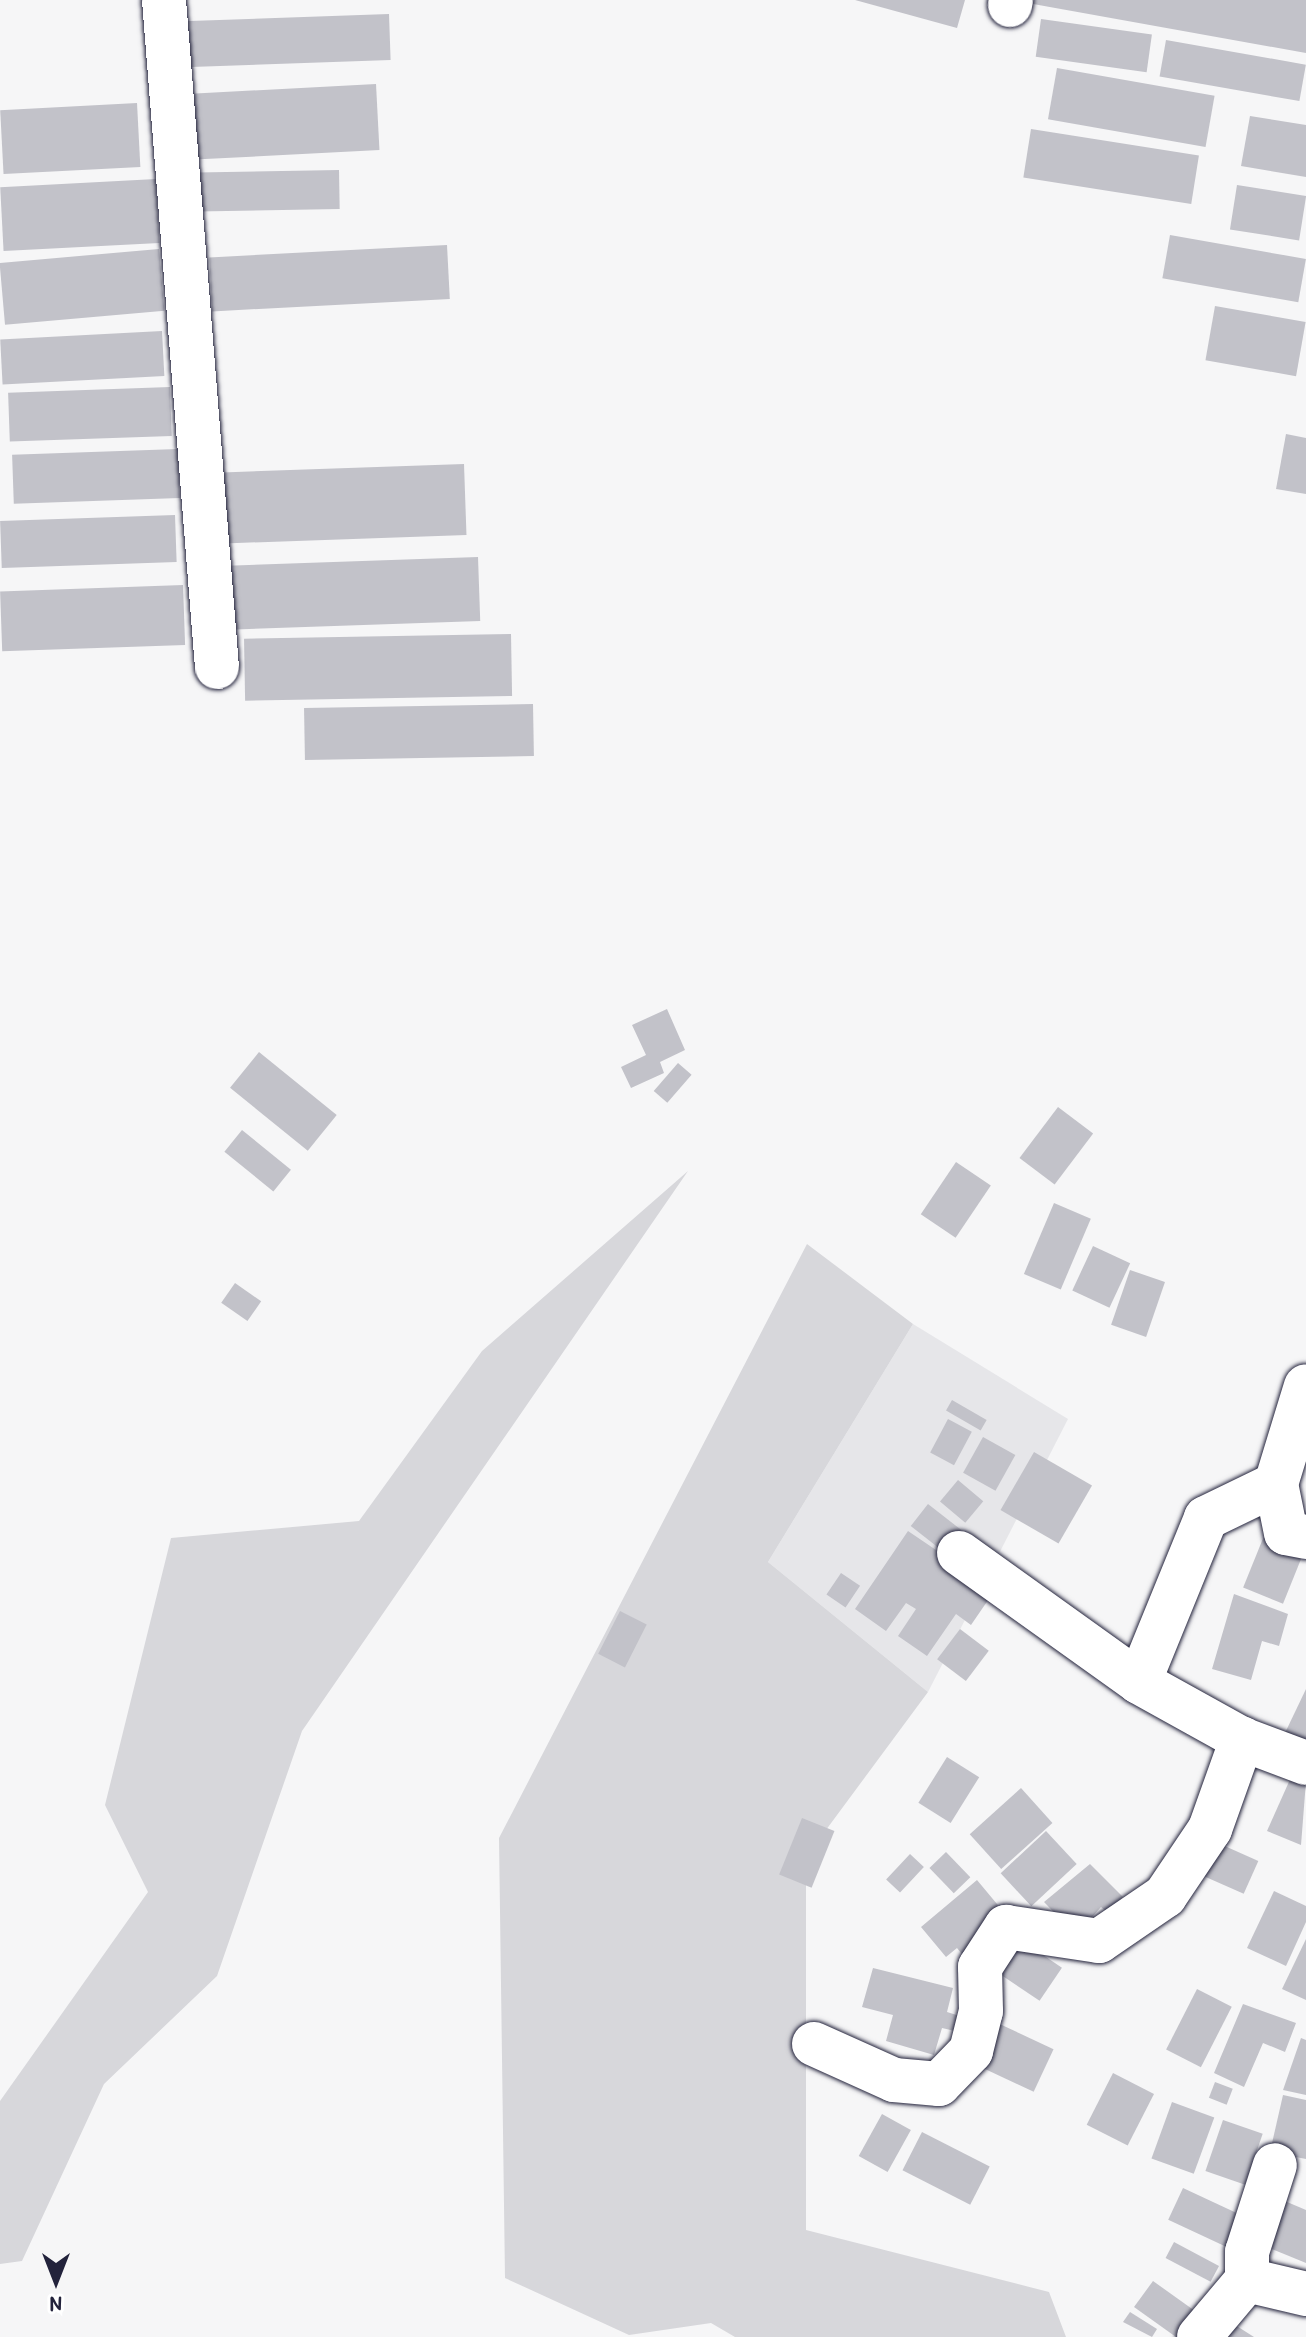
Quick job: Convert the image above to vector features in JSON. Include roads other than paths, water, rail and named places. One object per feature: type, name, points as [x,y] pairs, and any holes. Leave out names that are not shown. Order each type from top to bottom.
[{"type":"street","points":[[164,0],[217,667]]},
{"type":"street","points":[[1306,1386],[1276,1484],[1286,1533],[1306,1537]]},
{"type":"street","points":[[1139,1682],[1206,1518],[1276,1484]]},
{"type":"street","points":[[959,1553],[1139,1682],[1242,1739],[1306,1763]]},
{"type":"street","points":[[814,2044],[894,2080],[939,2084],[971,2051],[981,2011],[980,1967],[1006,1927],[1099,1941],[1165,1896],[1210,1829],[1242,1739]]},
{"type":"street","points":[[1199,2337],[1247,2280],[1247,2252],[1275,2165]]},
{"type":"street","points":[[1247,2280],[1306,2294]]}]
